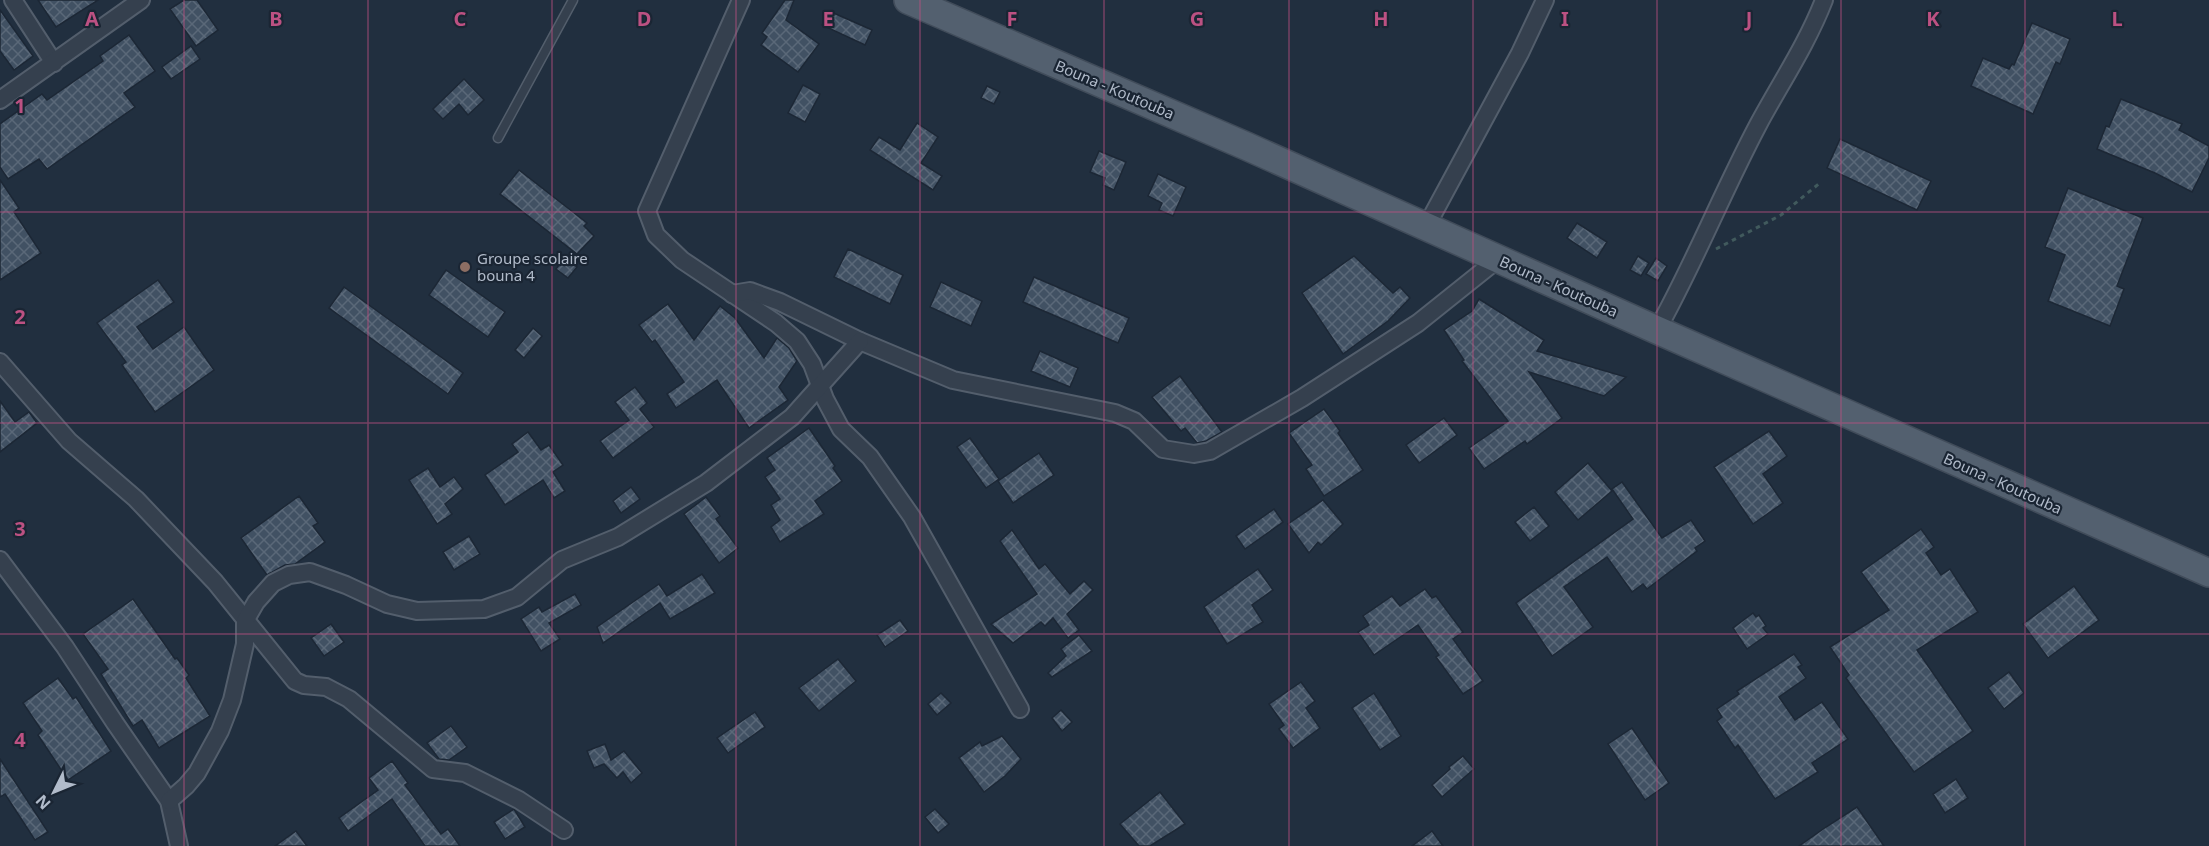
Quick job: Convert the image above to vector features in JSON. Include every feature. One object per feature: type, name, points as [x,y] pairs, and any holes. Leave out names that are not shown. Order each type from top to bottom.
[{"type":"main road","name":"Bouna - Koutouba","points":[[908,0],[941,10],[1657,330],[2209,573]]},
{"type":"street","points":[[13,0],[54,63]]},
{"type":"street","points":[[0,100],[141,0]]},
{"type":"street","points":[[741,0],[647,211],[656,235],[682,260],[776,323],[797,341],[812,364],[820,387],[841,429],[870,457],[912,517],[1020,709]]},
{"type":"street","points":[[1426,227],[1520,53],[1545,0]]},
{"type":"street","points":[[1657,330],[1758,126],[1803,44],[1824,0]]},
{"type":"street","points":[[732,294],[750,291],[780,302],[860,341],[953,380],[1115,413],[1134,421],[1163,449],[1194,454],[1210,451],[1302,398],[1418,323],[1498,259]]},
{"type":"street","points":[[169,801],[197,773],[220,731],[232,700],[245,644],[245,621],[256,602],[273,583],[290,575],[310,572],[346,585],[387,604],[417,611],[484,609],[517,597],[562,560],[618,537],[706,483],[792,417],[860,341]]},
{"type":"street","points":[[0,362],[69,441],[136,499],[215,582],[295,681],[304,685],[326,687],[349,699],[434,769],[465,773],[519,800],[564,830]]},
{"type":"street","points":[[0,560],[64,647],[169,801],[179,846]]},
{"type":"lane","points":[[498,138],[573,0]]},
{"type":"path","points":[[1693,261],[1781,215],[1821,182]]},
{"type":"building","points":[[38,0],[98,0],[56,27]]},
{"type":"building","points":[[184,0],[197,0],[218,30],[196,46],[170,9]]},
{"type":"building","points":[[785,0],[794,0],[786,20],[819,44],[798,72],[761,45],[767,37],[762,33]]},
{"type":"building","points":[[0,10],[33,56],[14,70],[0,51]]},
{"type":"building","points":[[829,11],[872,30],[865,45],[822,25]]},
{"type":"building","points":[[2032,23],[2070,39],[2060,64],[2056,62],[2033,114],[1971,86],[1983,58],[2009,69],[2012,64],[2014,65]]},
{"type":"building","points":[[129,35],[155,71],[124,93],[135,107],[47,169],[39,159],[8,179],[0,167],[0,124],[42,94],[47,100],[103,61],[100,56]]},
{"type":"building","points":[[191,46],[200,59],[171,79],[162,67]]},
{"type":"building","points":[[464,79],[484,100],[468,115],[459,104],[443,119],[433,109]]},
{"type":"building","points":[[803,85],[820,94],[805,122],[788,113]]},
{"type":"building","points":[[987,86],[1000,92],[994,104],[981,98]]},
{"type":"building","points":[[2121,99],[2182,124],[2179,130],[2209,146],[2209,158],[2192,192],[2155,173],[2097,149],[2106,126],[2109,127]]},
{"type":"building","points":[[917,123],[938,137],[921,163],[942,176],[933,190],[870,150],[879,137],[900,150]]},
{"type":"building","points":[[1840,139],[1931,181],[1917,210],[1827,168]]},
{"type":"building","points":[[1099,151],[1126,162],[1114,190],[1103,185],[1105,178],[1090,172]]},
{"type":"building","points":[[519,170],[587,223],[584,226],[594,236],[577,254],[500,194]]},
{"type":"building","points":[[1158,174],[1186,187],[1173,216],[1159,210],[1162,203],[1148,196]]},
{"type":"building","points":[[0,180],[19,208],[14,212],[41,253],[0,280]]},
{"type":"building","points":[[2068,188],[2143,218],[2117,286],[2124,289],[2110,326],[2048,301],[2065,255],[2045,247]]},
{"type":"building","points":[[1577,223],[1607,242],[1597,258],[1567,238]]},
{"type":"building","points":[[848,249],[903,275],[890,304],[834,277]]},
{"type":"building","points":[[1354,256],[1393,293],[1400,287],[1410,298],[1388,321],[1343,354],[1302,293]]},
{"type":"building","points":[[1638,256],[1649,263],[1641,276],[1630,270]]},
{"type":"building","points":[[564,258],[577,267],[568,278],[556,269]]},
{"type":"building","points":[[1656,258],[1667,266],[1658,281],[1646,274]]},
{"type":"building","points":[[446,270],[505,312],[488,337],[429,295]]},
{"type":"building","points":[[1034,277],[1129,318],[1118,343],[1023,302]]},
{"type":"building","points":[[158,280],[174,302],[137,327],[153,349],[184,327],[214,370],[155,412],[122,365],[126,362],[97,323]]},
{"type":"building","points":[[941,282],[982,301],[971,326],[930,307]]},
{"type":"building","points":[[344,287],[463,373],[448,394],[329,308]]},
{"type":"building","points":[[1479,299],[1544,340],[1537,351],[1626,377],[1604,396],[1529,372],[1562,418],[1527,444],[1525,441],[1484,469],[1469,448],[1508,421],[1462,361],[1464,360],[1444,330],[1472,311]]},
{"type":"building","points":[[668,304],[694,340],[720,306],[735,318],[764,358],[777,338],[789,348],[797,361],[779,387],[788,400],[749,428],[717,380],[676,408],[667,394],[684,382],[655,340],[652,342],[639,325]]},
{"type":"building","points":[[533,328],[542,336],[524,358],[515,350]]},
{"type":"building","points":[[1040,351],[1078,368],[1070,387],[1031,371]]},
{"type":"building","points":[[1180,376],[1222,432],[1206,441],[1197,443],[1185,428],[1181,431],[1152,397]]},
{"type":"building","points":[[635,387],[647,403],[640,409],[654,427],[613,458],[600,441],[629,420],[615,402]]},
{"type":"building","points":[[0,401],[15,422],[29,412],[37,423],[0,452]]},
{"type":"building","points":[[1324,409],[1363,470],[1324,496],[1306,469],[1312,465],[1289,433]]},
{"type":"building","points":[[1444,418],[1457,435],[1419,463],[1406,445]]},
{"type":"building","points":[[809,428],[835,466],[833,468],[842,481],[815,501],[824,514],[780,542],[771,527],[780,520],[771,505],[780,499],[765,477],[775,470],[767,458]]},
{"type":"building","points":[[1769,431],[1787,456],[1763,474],[1783,503],[1753,524],[1714,467]]},
{"type":"building","points":[[528,432],[541,450],[549,445],[563,465],[553,472],[565,491],[554,498],[543,480],[505,505],[485,475],[518,452],[512,444]]},
{"type":"building","points":[[970,438],[999,479],[986,488],[957,447]]},
{"type":"building","points":[[1039,453],[1054,475],[1013,503],[998,481]]},
{"type":"building","points":[[1588,463],[1612,491],[1578,520],[1555,492]]},
{"type":"building","points":[[428,468],[440,487],[454,477],[463,489],[445,504],[452,514],[437,524],[409,480]]},
{"type":"building","points":[[1622,482],[1662,538],[1691,520],[1705,541],[1695,548],[1697,551],[1647,589],[1643,584],[1632,592],[1607,557],[1564,587],[1593,627],[1552,656],[1516,603],[1633,519],[1612,489]]},
{"type":"building","points":[[631,487],[640,499],[621,513],[613,501]]},
{"type":"building","points":[[299,496],[318,523],[313,526],[325,542],[295,564],[285,565],[267,575],[241,538]]},
{"type":"building","points":[[706,497],[720,516],[716,519],[738,548],[719,563],[684,514]]},
{"type":"building","points":[[1323,500],[1343,524],[1321,545],[1318,542],[1309,553],[1288,524]]},
{"type":"building","points":[[1534,507],[1549,526],[1530,541],[1515,522]]},
{"type":"building","points":[[1274,509],[1283,522],[1245,549],[1236,536]]},
{"type":"building","points":[[1921,529],[1934,547],[1926,553],[1941,575],[1950,569],[1978,612],[1917,650],[1973,731],[1914,772],[1846,678],[1849,675],[1830,647],[1889,610],[1861,572]]},
{"type":"building","points":[[1012,530],[1039,569],[1045,564],[1070,594],[1084,581],[1093,590],[1067,614],[1079,630],[1068,638],[1053,618],[1045,626],[1041,622],[1013,643],[991,624],[1037,594],[1000,541]]},
{"type":"building","points":[[469,536],[480,554],[454,570],[443,552]]},
{"type":"building","points":[[1258,569],[1273,590],[1252,605],[1263,622],[1227,644],[1204,607]]},
{"type":"building","points":[[702,574],[715,593],[670,619],[660,603],[603,643],[597,627],[659,584],[667,596]]},
{"type":"building","points":[[2074,586],[2099,620],[2048,658],[2023,624]]},
{"type":"building","points":[[1425,589],[1432,598],[1436,596],[1463,632],[1453,639],[1483,681],[1463,694],[1436,657],[1439,655],[1418,625],[1374,655],[1358,632],[1369,625],[1363,616],[1392,596],[1400,606]]},
{"type":"building","points":[[575,594],[581,605],[549,623],[560,639],[541,651],[521,619],[539,607],[542,612]]},
{"type":"building","points":[[133,599],[189,675],[186,678],[210,716],[159,748],[142,720],[133,726],[101,674],[108,669],[83,634]]},
{"type":"building","points":[[1753,613],[1756,617],[1759,615],[1766,626],[1763,628],[1768,634],[1747,649],[1733,628]]},
{"type":"building","points":[[900,620],[908,631],[885,647],[877,635]]},
{"type":"building","points":[[331,624],[344,642],[324,656],[311,638]]},
{"type":"building","points":[[1079,635],[1092,651],[1052,677],[1048,673],[1066,656],[1061,649]]},
{"type":"building","points":[[1794,654],[1802,665],[1798,667],[1806,678],[1779,697],[1795,720],[1822,702],[1848,739],[1812,763],[1818,772],[1775,799],[1738,745],[1735,748],[1717,721],[1722,717],[1717,709],[1739,694],[1737,691]]},
{"type":"building","points":[[838,659],[856,681],[819,711],[799,688]]},
{"type":"building","points":[[2009,672],[2024,693],[2004,709],[1988,688]]},
{"type":"building","points":[[58,678],[73,699],[76,697],[111,751],[68,780],[38,735],[42,731],[23,703]]},
{"type":"building","points":[[1301,682],[1315,701],[1306,708],[1320,728],[1293,748],[1279,729],[1284,725],[1269,704]]},
{"type":"building","points":[[941,693],[951,703],[937,715],[928,704]]},
{"type":"building","points":[[1374,693],[1401,736],[1380,750],[1352,708]]},
{"type":"building","points":[[1061,710],[1072,722],[1062,731],[1052,718]]},
{"type":"building","points":[[755,712],[765,727],[728,753],[717,738]]},
{"type":"building","points":[[451,726],[467,747],[449,760],[439,759],[427,743]]},
{"type":"building","points":[[1632,728],[1669,783],[1645,800],[1608,744]]},
{"type":"building","points":[[1002,736],[1021,759],[1005,776],[984,792],[959,758],[980,742],[982,746]]},
{"type":"building","points":[[605,744],[611,760],[624,751],[642,773],[631,783],[623,772],[617,778],[604,764],[594,768],[587,751]]},
{"type":"building","points":[[1463,756],[1474,769],[1442,797],[1432,785]]},
{"type":"building","points":[[0,759],[48,832],[35,840],[5,794],[0,797]]},
{"type":"building","points":[[392,761],[408,783],[405,785],[441,834],[448,829],[460,846],[425,846],[392,799],[348,831],[339,818],[378,790],[369,778]]},
{"type":"building","points":[[1956,779],[1968,798],[1945,813],[1933,794]]},
{"type":"building","points":[[1160,792],[1185,824],[1150,846],[1139,846],[1120,824]]},
{"type":"building","points":[[1857,807],[1884,846],[1799,846],[1826,827]]},
{"type":"building","points":[[514,809],[525,827],[505,839],[494,822]]},
{"type":"building","points":[[935,809],[949,824],[938,833],[925,817]]},
{"type":"building","points":[[296,831],[307,846],[275,846]]},
{"type":"building","points":[[1432,831],[1443,846],[1412,846]]},
{"type":"place","name":"Groupe scolaire bouna 4","points":[[465,267]]}]
